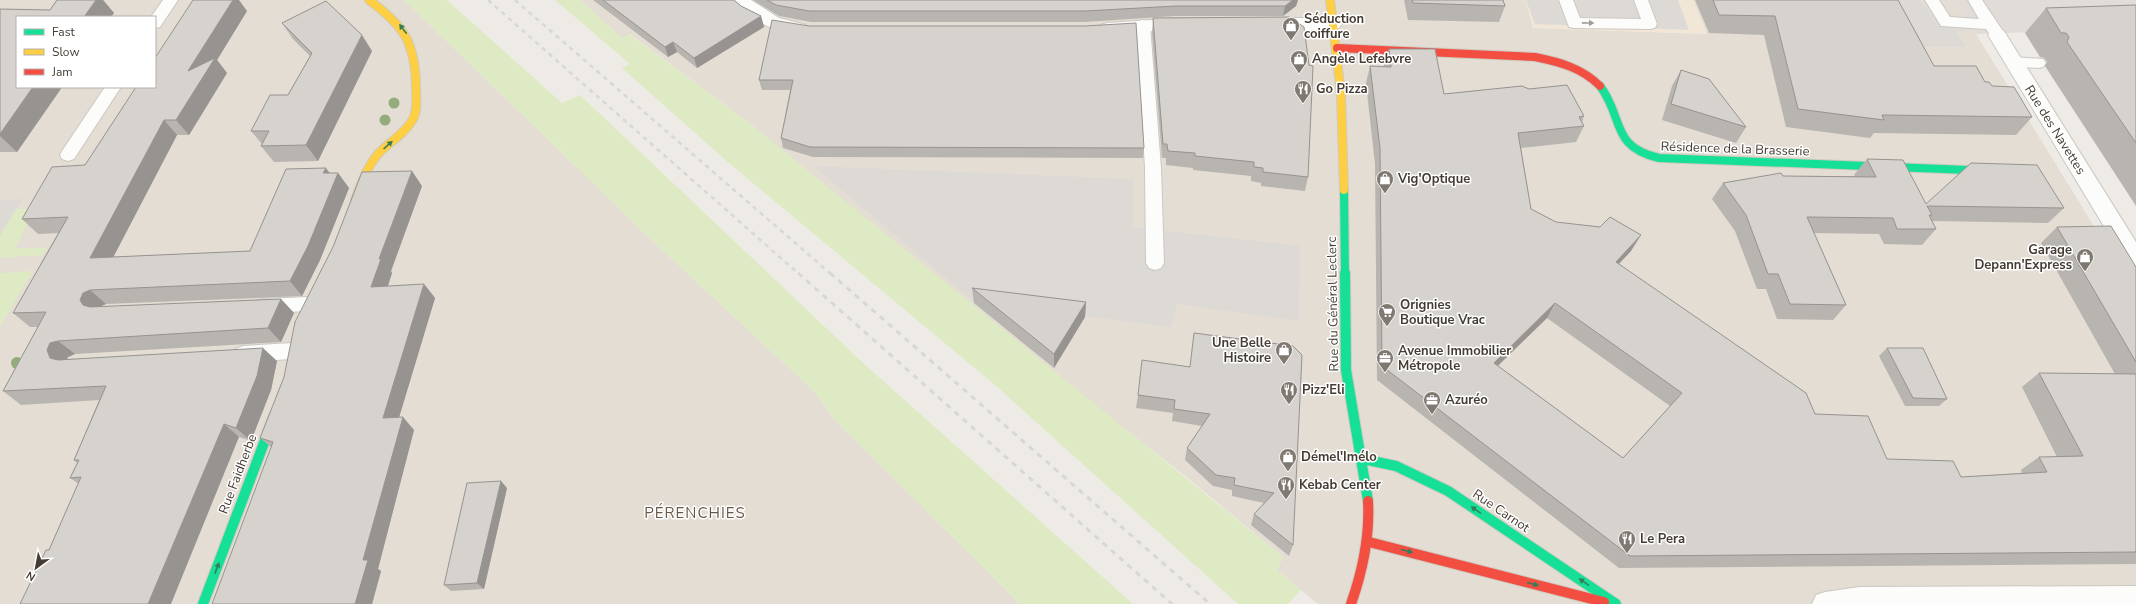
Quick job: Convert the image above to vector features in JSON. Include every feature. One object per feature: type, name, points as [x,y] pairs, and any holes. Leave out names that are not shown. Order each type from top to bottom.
[{"type":"street","points":[[351,211],[364,175],[375,157],[404,130],[414,118],[417,78],[414,48],[405,32],[395,19],[369,0]]},
{"type":"street","points":[[738,0],[772,23],[792,28],[818,29]]},
{"type":"street","name":"Rue du Général Leclerc","points":[[1330,0],[1337,48],[1343,124],[1346,371],[1363,458],[1370,513],[1369,542],[1365,566],[1350,604]]},
{"type":"street","points":[[1092,29],[1143,25],[1198,24]]},
{"type":"street","points":[[1254,24],[1333,24]]},
{"type":"street","name":"Rue des Navettes","points":[[1994,30],[2136,260]]},
{"type":"street","name":"Résidence de la Brasserie","points":[[1337,48],[1511,55],[1560,62],[1588,76],[1600,86],[1607,96],[1620,136],[1627,145],[1638,153],[1650,158],[2006,171]]},
{"type":"street","name":"Rue Faidherbe","points":[[203,604],[279,404]]},
{"type":"street","name":"Rue Carnot","points":[[1363,458],[1396,466],[1418,475],[1448,491],[1616,604]]},
{"type":"street","points":[[1369,542],[1610,604]]},
{"type":"street","points":[[1825,604],[1859,600],[2136,598]]},
{"type":"lane","points":[[156,21],[170,0]]},
{"type":"lane","points":[[1566,0],[1574,23],[1650,24],[1641,0]]},
{"type":"lane","points":[[1932,0],[1946,22],[1994,30]]},
{"type":"lane","name":"Rue des Navettes","points":[[1975,0],[1994,30]]},
{"type":"lane","points":[[1143,25],[1153,168],[1155,264]]},
{"type":"lane","points":[[2013,62],[2038,63]]},
{"type":"lane","points":[[68,155],[112,88]]},
{"type":"lane","points":[[246,307],[309,305]]},
{"type":"lane","points":[[222,355],[292,351]]},
{"type":"shaded area","points":[[0,0],[404,0],[661,249],[815,392],[835,420],[1020,604],[0,604]]},
{"type":"shaded area","points":[[580,0],[1526,0],[1533,28],[1707,34],[1693,0],[1952,0],[1976,34],[2125,277],[2136,277],[2136,604],[1318,604],[1277,570],[1283,557],[1189,479],[1079,393],[743,118],[630,34],[622,38]]},
{"type":"shaded area","points":[[1526,0],[1693,0],[1707,34],[1533,28]]},
{"type":"shaded area","points":[[1526,0],[1678,0],[1689,30],[1535,24]]},
{"type":"shaded area","points":[[1881,0],[1919,0],[1931,14],[1956,15],[1967,32],[1956,31],[1966,47],[1906,46]]},
{"type":"shaded area","points":[[1952,0],[2136,0],[2136,35],[2130,29],[1976,34]]},
{"type":"shaded area","points":[[813,166],[1133,179],[1133,227],[1300,246],[1299,321],[1177,304],[1171,327],[1006,306],[977,304]]},
{"type":"shaded area","points":[[22,199],[16,209],[0,235],[0,200]]},
{"type":"green space","points":[[404,0],[447,0],[562,103],[580,95],[862,362],[1133,604],[1020,604],[835,420],[815,392],[661,249]]},
{"type":"green space","points":[[555,0],[580,0],[622,38],[629,34],[743,118],[1283,557],[1277,570],[1301,590],[1288,604],[1238,604],[995,385],[730,164],[622,68],[630,64]]},
{"type":"green space","points":[[16,209],[35,209],[15,248],[47,248],[43,255],[0,258],[0,235]]},
{"type":"green space","points":[[33,271],[0,326],[0,273]]},
{"type":"building","points":[[57,0],[96,0],[85,16],[16,16],[16,88],[32,88],[0,134],[0,9],[50,10]]},
{"type":"building","points":[[193,0],[233,0],[188,71],[215,58],[176,120],[164,120],[90,258],[250,251],[286,169],[326,168],[323,173],[338,173],[308,246],[290,281],[90,290],[83,293],[80,300],[83,305],[90,307],[281,299],[268,328],[58,341],[50,343],[47,350],[50,358],[58,360],[263,348],[257,376],[236,428],[224,424],[148,604],[20,604],[46,550],[49,550],[81,477],[70,478],[79,460],[74,460],[106,386],[3,391],[46,312],[13,313],[68,217],[22,219],[52,167],[85,165],[135,88],[156,88],[156,56]]},
{"type":"building","points":[[603,0],[734,0],[741,6],[761,16],[694,58],[673,42],[665,47]]},
{"type":"building","points":[[767,0],[1293,0],[1285,6],[1176,6],[1085,11],[809,11],[776,5]]},
{"type":"building","points":[[1412,0],[1503,0],[1505,6],[1413,3]]},
{"type":"building","points":[[1713,0],[1898,0],[1934,66],[1976,66],[1985,82],[1989,82],[1992,86],[2014,87],[2032,117],[1882,115],[1884,120],[1798,109],[1775,16],[1719,15]]},
{"type":"building","points":[[326,1],[362,35],[306,145],[261,146],[269,131],[251,131],[270,95],[288,95],[312,53],[282,23]]},
{"type":"building","points":[[2136,5],[2136,143],[2067,42],[2069,37],[2066,33],[2061,33],[2046,8]]},
{"type":"building","points":[[1289,17],[1304,27],[1309,65],[1313,66],[1308,177],[1263,172],[1263,168],[1254,167],[1254,162],[1195,156],[1195,153],[1168,151],[1167,144],[1163,144],[1153,18]]},
{"type":"building","points":[[772,20],[809,26],[1085,26],[1136,23],[1144,148],[810,147],[781,138],[793,80],[759,80]]},
{"type":"building","points":[[1389,49],[1435,49],[1444,94],[1522,86],[1529,89],[1567,85],[1584,116],[1579,117],[1584,126],[1518,133],[1531,209],[1556,222],[1600,227],[1610,217],[1641,235],[1616,262],[1806,393],[1815,414],[1868,416],[1887,459],[1953,461],[1961,477],[2047,472],[2039,457],[2083,456],[2039,373],[2136,374],[2136,552],[1630,556],[1382,366],[1380,148],[1370,66],[1391,67]],"holes":[[[1555,303],[1682,393],[1623,458],[1494,363]]]},
{"type":"building","points":[[1681,70],[1709,79],[1746,127],[1671,104]]},
{"type":"building","points":[[1867,159],[1903,160],[1926,204],[1971,163],[2037,165],[2064,208],[1927,206],[1932,215],[1929,215],[1936,229],[1897,229],[1893,218],[1807,217],[1846,305],[1790,304],[1778,274],[1768,274],[1746,215],[1723,183],[1781,173],[1783,176],[1876,177]]},
{"type":"building","points":[[412,171],[379,259],[381,259],[371,287],[424,284],[383,418],[403,417],[363,560],[368,560],[355,604],[212,604],[273,442],[260,438],[284,377],[295,322],[333,247],[362,172]]},
{"type":"building","points":[[2111,226],[2136,267],[2136,362],[2057,227]]},
{"type":"building","points":[[972,288],[1086,302],[1054,354]]},
{"type":"building","points":[[1194,333],[1293,346],[1302,355],[1293,545],[1254,514],[1274,493],[1234,485],[1235,478],[1216,475],[1187,448],[1210,414],[1174,409],[1175,400],[1138,395],[1142,360],[1190,367]]},
{"type":"building","points":[[1887,348],[1923,348],[1947,399],[1913,398]]},
{"type":"building","points":[[501,481],[477,583],[444,585],[467,483]]},
{"type":"railway","points":[[488,0],[799,274]]},
{"type":"railway","points":[[515,0],[831,274]]},
{"type":"railway","points":[[798,273],[1172,604]]},
{"type":"railway","points":[[830,273],[1210,604]]},
{"type":"traffic: fast","points":[[1600,86],[1606,95],[1621,133],[1633,148],[1649,156],[1672,160],[1994,171]]},
{"type":"traffic: fast","points":[[1344,190],[1346,370],[1368,501]]},
{"type":"traffic: fast","points":[[203,604],[275,414]]},
{"type":"traffic: fast","points":[[1363,459],[1396,466],[1448,491],[1616,604]]},
{"type":"traffic: slow","points":[[355,200],[371,164],[378,154],[410,124],[414,116],[416,104],[416,73],[414,59],[407,37],[401,27],[393,19],[369,0]]},
{"type":"traffic: slow","points":[[1330,0],[1341,94],[1344,190]]},
{"type":"traffic: jam","points":[[1337,48],[1535,57],[1570,66],[1594,79],[1600,86]]},
{"type":"traffic: jam","points":[[1351,604],[1360,579],[1366,554],[1369,515],[1368,501]]},
{"type":"traffic: jam","points":[[1369,542],[1604,602]]},
{"type":"place","name":"Séduction coiffure","points":[[1291,41]]},
{"type":"place","name":"Angèle Lefebvre","points":[[1299,74]]},
{"type":"place","name":"Go Pizza","points":[[1303,104]]},
{"type":"place","name":"Vig'Optique","points":[[1385,194]]},
{"type":"place","name":"Garage Depann'Express","points":[[2085,272]]},
{"type":"place","name":"Orignies Boutique Vrac","points":[[1387,327]]},
{"type":"place","name":"Une Belle Histoire","points":[[1284,365]]},
{"type":"place","name":"Avenue Immobilier Métropole","points":[[1385,373]]},
{"type":"place","name":"Pizz'Eli","points":[[1289,405]]},
{"type":"place","name":"Azuréo","points":[[1432,415]]},
{"type":"place","name":"Démel'Imélo","points":[[1288,472]]},
{"type":"place","name":"Kebab Center","points":[[1286,500]]},
{"type":"place","name":"Le Pera","points":[[1627,554]]},
{"type":"district","name":"PÉRENCHIES","points":[[695,513]]}]
